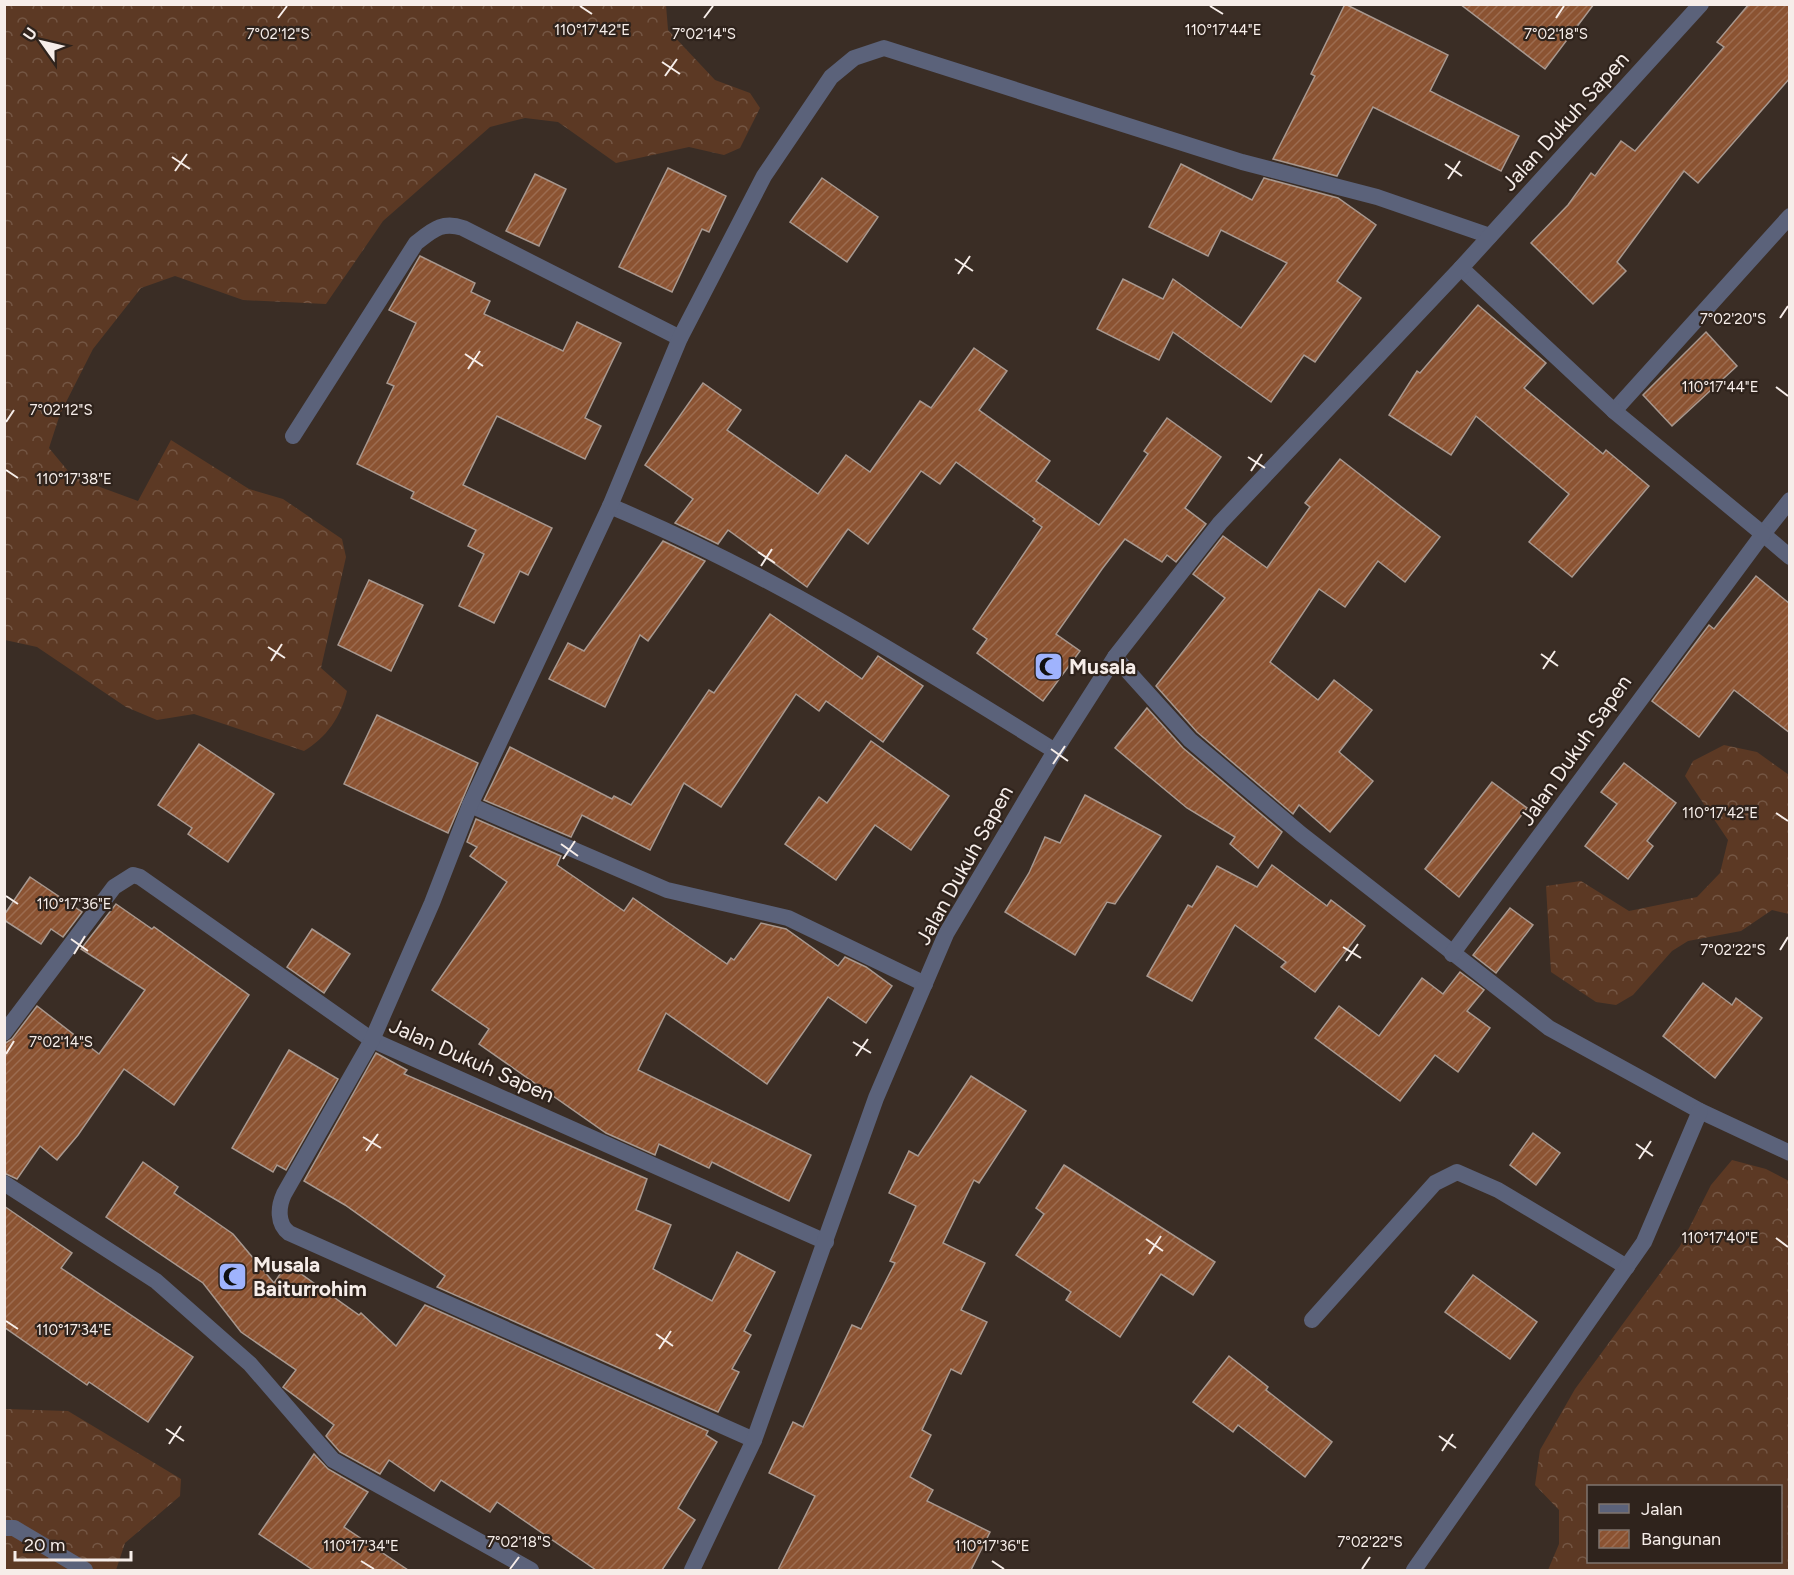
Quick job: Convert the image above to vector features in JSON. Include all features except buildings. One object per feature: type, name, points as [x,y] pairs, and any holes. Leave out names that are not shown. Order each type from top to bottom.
[{"type":"street","name":"Jalan Dukuh Sapen","points":[[692,1570],[754,1440],[876,1098],[946,934],[1055,751],[1115,657],[1220,522],[1461,268],[1701,4]]},
{"type":"street","points":[[4,1033],[114,887],[133,875],[140,877],[372,1040],[432,903],[470,805],[610,506],[680,338],[764,176],[831,77],[854,58],[884,48],[1242,162],[1377,196],[1490,236]]},
{"type":"street","points":[[1614,411],[1790,216]]},
{"type":"street","points":[[293,436],[416,243],[440,226],[450,224],[463,228],[680,338]]},
{"type":"street","points":[[1461,268],[1614,411],[1790,557]]},
{"type":"street","name":"Jalan Dukuh Sapen","points":[[1452,954],[1790,500]]},
{"type":"street","points":[[610,506],[661,527],[788,590],[891,648],[1055,751]]},
{"type":"street","points":[[1115,657],[1190,740],[1301,834],[1549,1028],[1700,1111],[1790,1153]]},
{"type":"street","points":[[470,805],[668,890],[788,918],[925,984]]},
{"type":"street","name":"Jalan Dukuh Sapen","points":[[754,1440],[285,1230],[282,1227],[280,1203],[372,1040],[826,1242]]},
{"type":"street","points":[[1414,1570],[1644,1242],[1700,1111]]},
{"type":"street","points":[[1312,1320],[1435,1183],[1457,1172],[1498,1190],[1627,1267]]},
{"type":"street","points":[[4,1183],[156,1281],[250,1364],[333,1460],[531,1570]]},
{"type":"street","points":[[4,1527],[14,1528],[85,1570]]},
{"type":"green space","points":[[5,4],[666,5],[668,30],[715,80],[750,93],[760,108],[740,148],[724,155],[689,147],[616,163],[558,122],[525,118],[490,127],[383,221],[326,304],[243,300],[175,276],[141,288],[93,349],[60,414],[49,448],[73,477],[138,501],[171,440],[249,489],[283,499],[342,539],[346,557],[321,668],[347,691],[341,710],[332,726],[304,751],[194,714],[157,720],[126,707],[37,647],[5,640]]},
{"type":"green space","points":[[1724,745],[1757,752],[1789,775],[1789,914],[1772,910],[1741,931],[1688,941],[1672,951],[1633,995],[1616,1005],[1596,1002],[1551,972],[1546,886],[1581,881],[1629,911],[1697,897],[1720,873],[1728,840],[1685,776],[1693,761]]},
{"type":"green space","points":[[1732,1160],[1766,1169],[1789,1181],[1789,1570],[1548,1570],[1559,1544],[1559,1510],[1535,1485],[1540,1450],[1575,1389],[1680,1246],[1711,1185]]},
{"type":"green space","points":[[5,1409],[68,1411],[181,1479],[180,1496],[125,1543],[116,1570],[5,1570]]},
{"type":"place","name":"Musala","points":[[1048,666]]},
{"type":"place","name":"Musala Baiturrohim","points":[[232,1276]]}]
